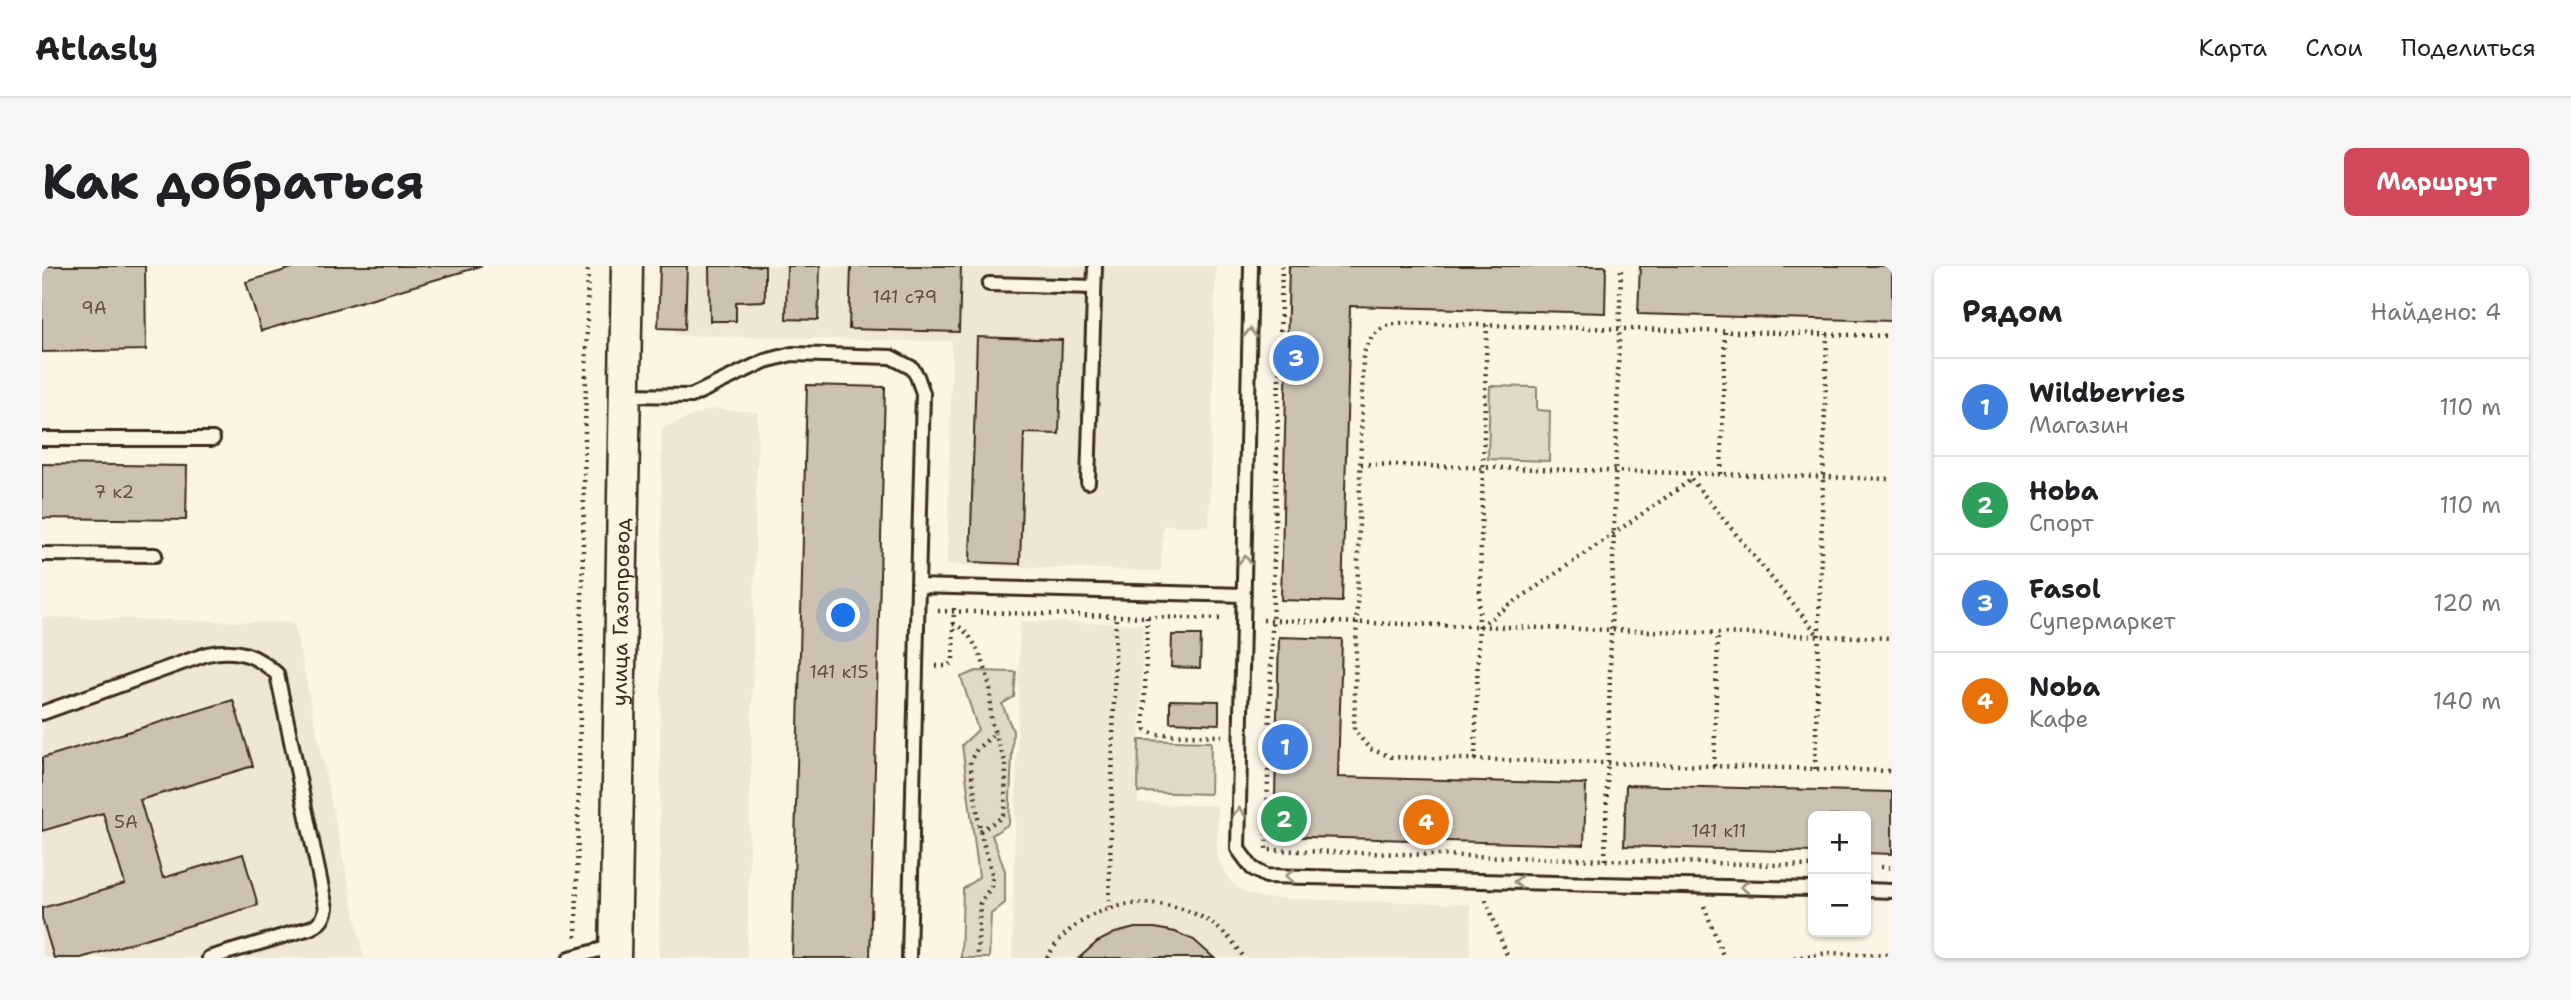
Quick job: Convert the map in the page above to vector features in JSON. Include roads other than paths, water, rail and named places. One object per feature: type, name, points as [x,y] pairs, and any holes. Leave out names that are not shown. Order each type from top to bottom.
[{"type":"street","name":"улица Газопровод","points":[[615,952],[627,266]]},
{"type":"lane","points":[[1088,482],[1094,266]]},
{"type":"lane","points":[[1251,266],[1238,849],[1246,862],[1266,876],[1808,889]]},
{"type":"lane","points":[[989,284],[1094,287]]},
{"type":"lane","points":[[626,395],[698,394],[765,360],[792,354],[891,356],[906,363],[918,376],[923,393],[909,958]]},
{"type":"lane","points":[[42,439],[213,439]]},
{"type":"lane","points":[[42,554],[155,555]]},
{"type":"lane","points":[[918,586],[1244,595]]},
{"type":"lane","points":[[42,713],[207,654],[223,651],[249,654],[277,674],[326,908],[324,918],[310,928],[209,958]]},
{"type":"lane","points":[[1871,890],[1892,891]]},
{"type":"lane","points":[[573,957],[615,952]]},
{"type":"place","name":"Fasol","points":[[1296,358]]},
{"type":"place","name":"Wildberries","points":[[1285,747]]},
{"type":"place","name":"Hoba","points":[[1284,819]]},
{"type":"place","name":"Noba","points":[[1426,822]]}]
